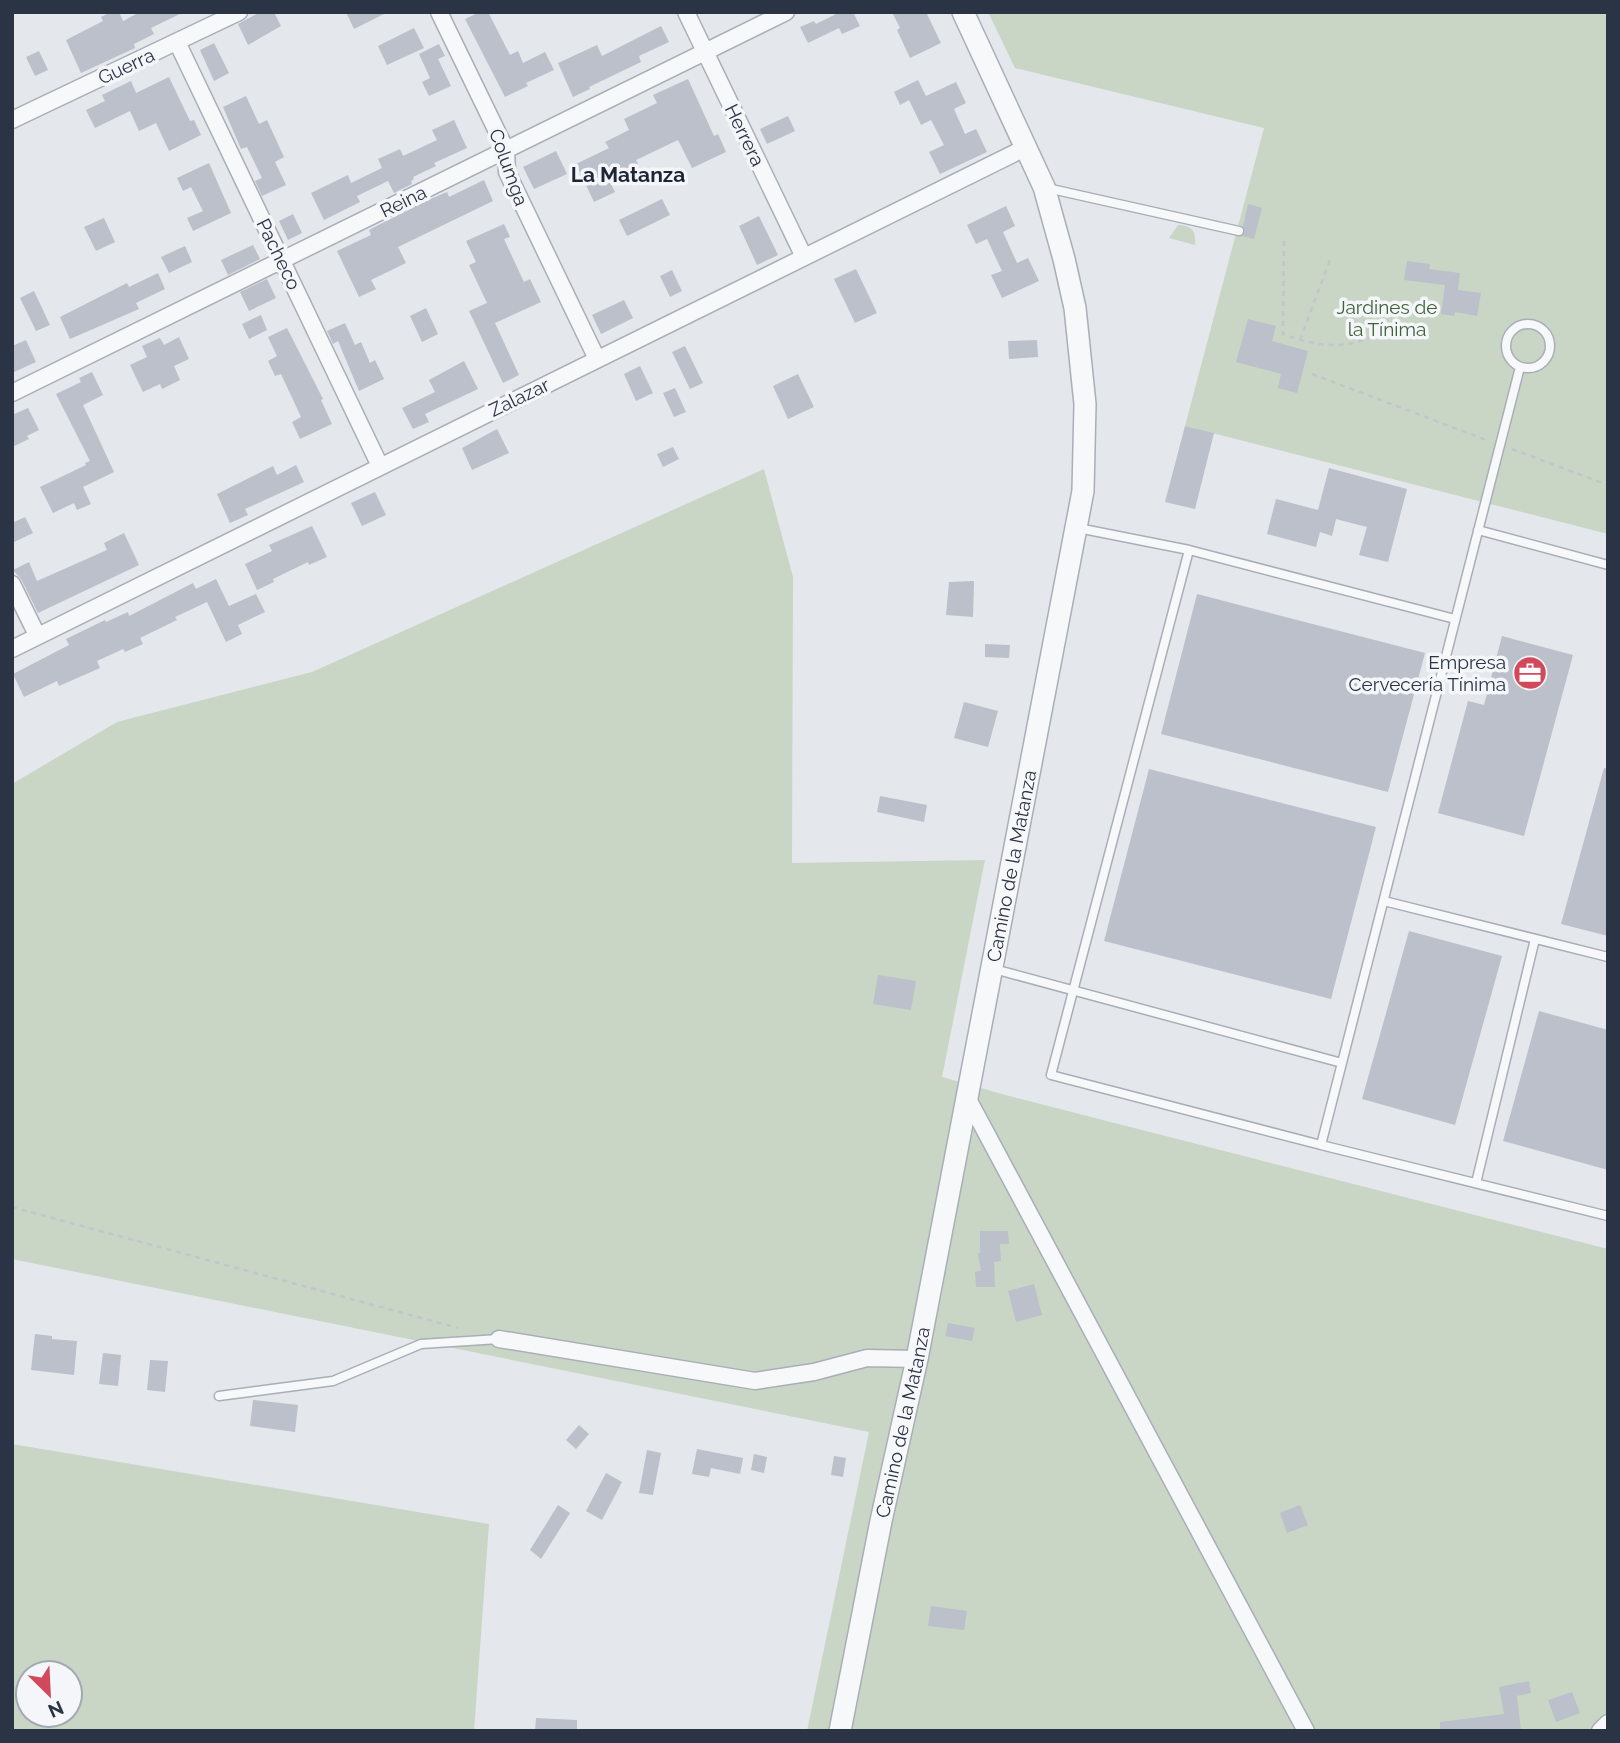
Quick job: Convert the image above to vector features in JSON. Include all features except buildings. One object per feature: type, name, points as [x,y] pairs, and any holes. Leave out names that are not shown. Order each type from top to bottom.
[{"type":"street","name":"Guerra","points":[[12,120],[239,12]]},
{"type":"street","name":"Columga","points":[[439,12],[506,150],[507,173],[597,359]]},
{"type":"street","name":"Herrera","points":[[686,12],[804,257]]},
{"type":"street","name":"Reina","points":[[16,391],[786,12]]},
{"type":"street","name":"Camino de la Matanza","points":[[840,1731],[968,1099],[1083,491],[1085,404],[1075,308],[1064,259],[1044,187],[963,12]]},
{"type":"street","name":"Pacheco","points":[[177,42],[380,466]]},
{"type":"street","name":"Zalazar","points":[[12,649],[1027,147]]},
{"type":"street","points":[[12,584],[37,635]]},
{"type":"street","points":[[968,1099],[1306,1731]]},
{"type":"street","points":[[499,1339],[755,1381],[814,1372],[867,1358],[917,1359]]},
{"type":"street","points":[[1600,1731],[1608,1723]]},
{"type":"lane","points":[[1044,187],[1239,231]]},
{"type":"lane","points":[[1521,325],[1536,325],[1547,334],[1549,354],[1540,365],[1527,369],[1520,367],[1508,357],[1506,342],[1514,329],[1521,325]]},
{"type":"lane","points":[[1321,1145],[1520,367]]},
{"type":"lane","points":[[1076,528],[1189,551],[1455,619]]},
{"type":"lane","points":[[1478,530],[1608,565]]},
{"type":"lane","points":[[1189,551],[1051,1075],[1608,1216]]},
{"type":"lane","points":[[1384,901],[1608,957]]},
{"type":"lane","points":[[1476,1183],[1535,939]]},
{"type":"lane","points":[[992,968],[1342,1063]]},
{"type":"lane","points":[[219,1396],[333,1381],[421,1344],[499,1339]]},
{"type":"path","points":[[1284,241],[1283,334],[1328,345],[1348,344],[1381,334],[1421,299]]},
{"type":"path","points":[[1300,340],[1330,260]]},
{"type":"path","points":[[1312,374],[1608,485]]},
{"type":"path","points":[[12,1207],[460,1329]]},
{"type":"green space","name":"Jardines de la Tínima","points":[[988,12],[1608,12],[1608,534],[1185,426],[1264,128],[1015,68]]},
{"type":"green space","points":[[1178,225],[1192,230],[1195,245],[1169,238]]},
{"type":"green space","points":[[764,469],[793,577],[792,863],[985,860],[942,1077],[1608,1249],[1608,1731],[807,1731],[869,1432],[12,1259],[12,784],[117,722],[312,672]]},
{"type":"green space","points":[[12,1444],[489,1524],[474,1731],[12,1731]]},
{"type":"place","name":"Empresa Cervecería Tínima","points":[[1530,673]]},
{"type":"district","name":"La Matanza","points":[[628,174]]}]
